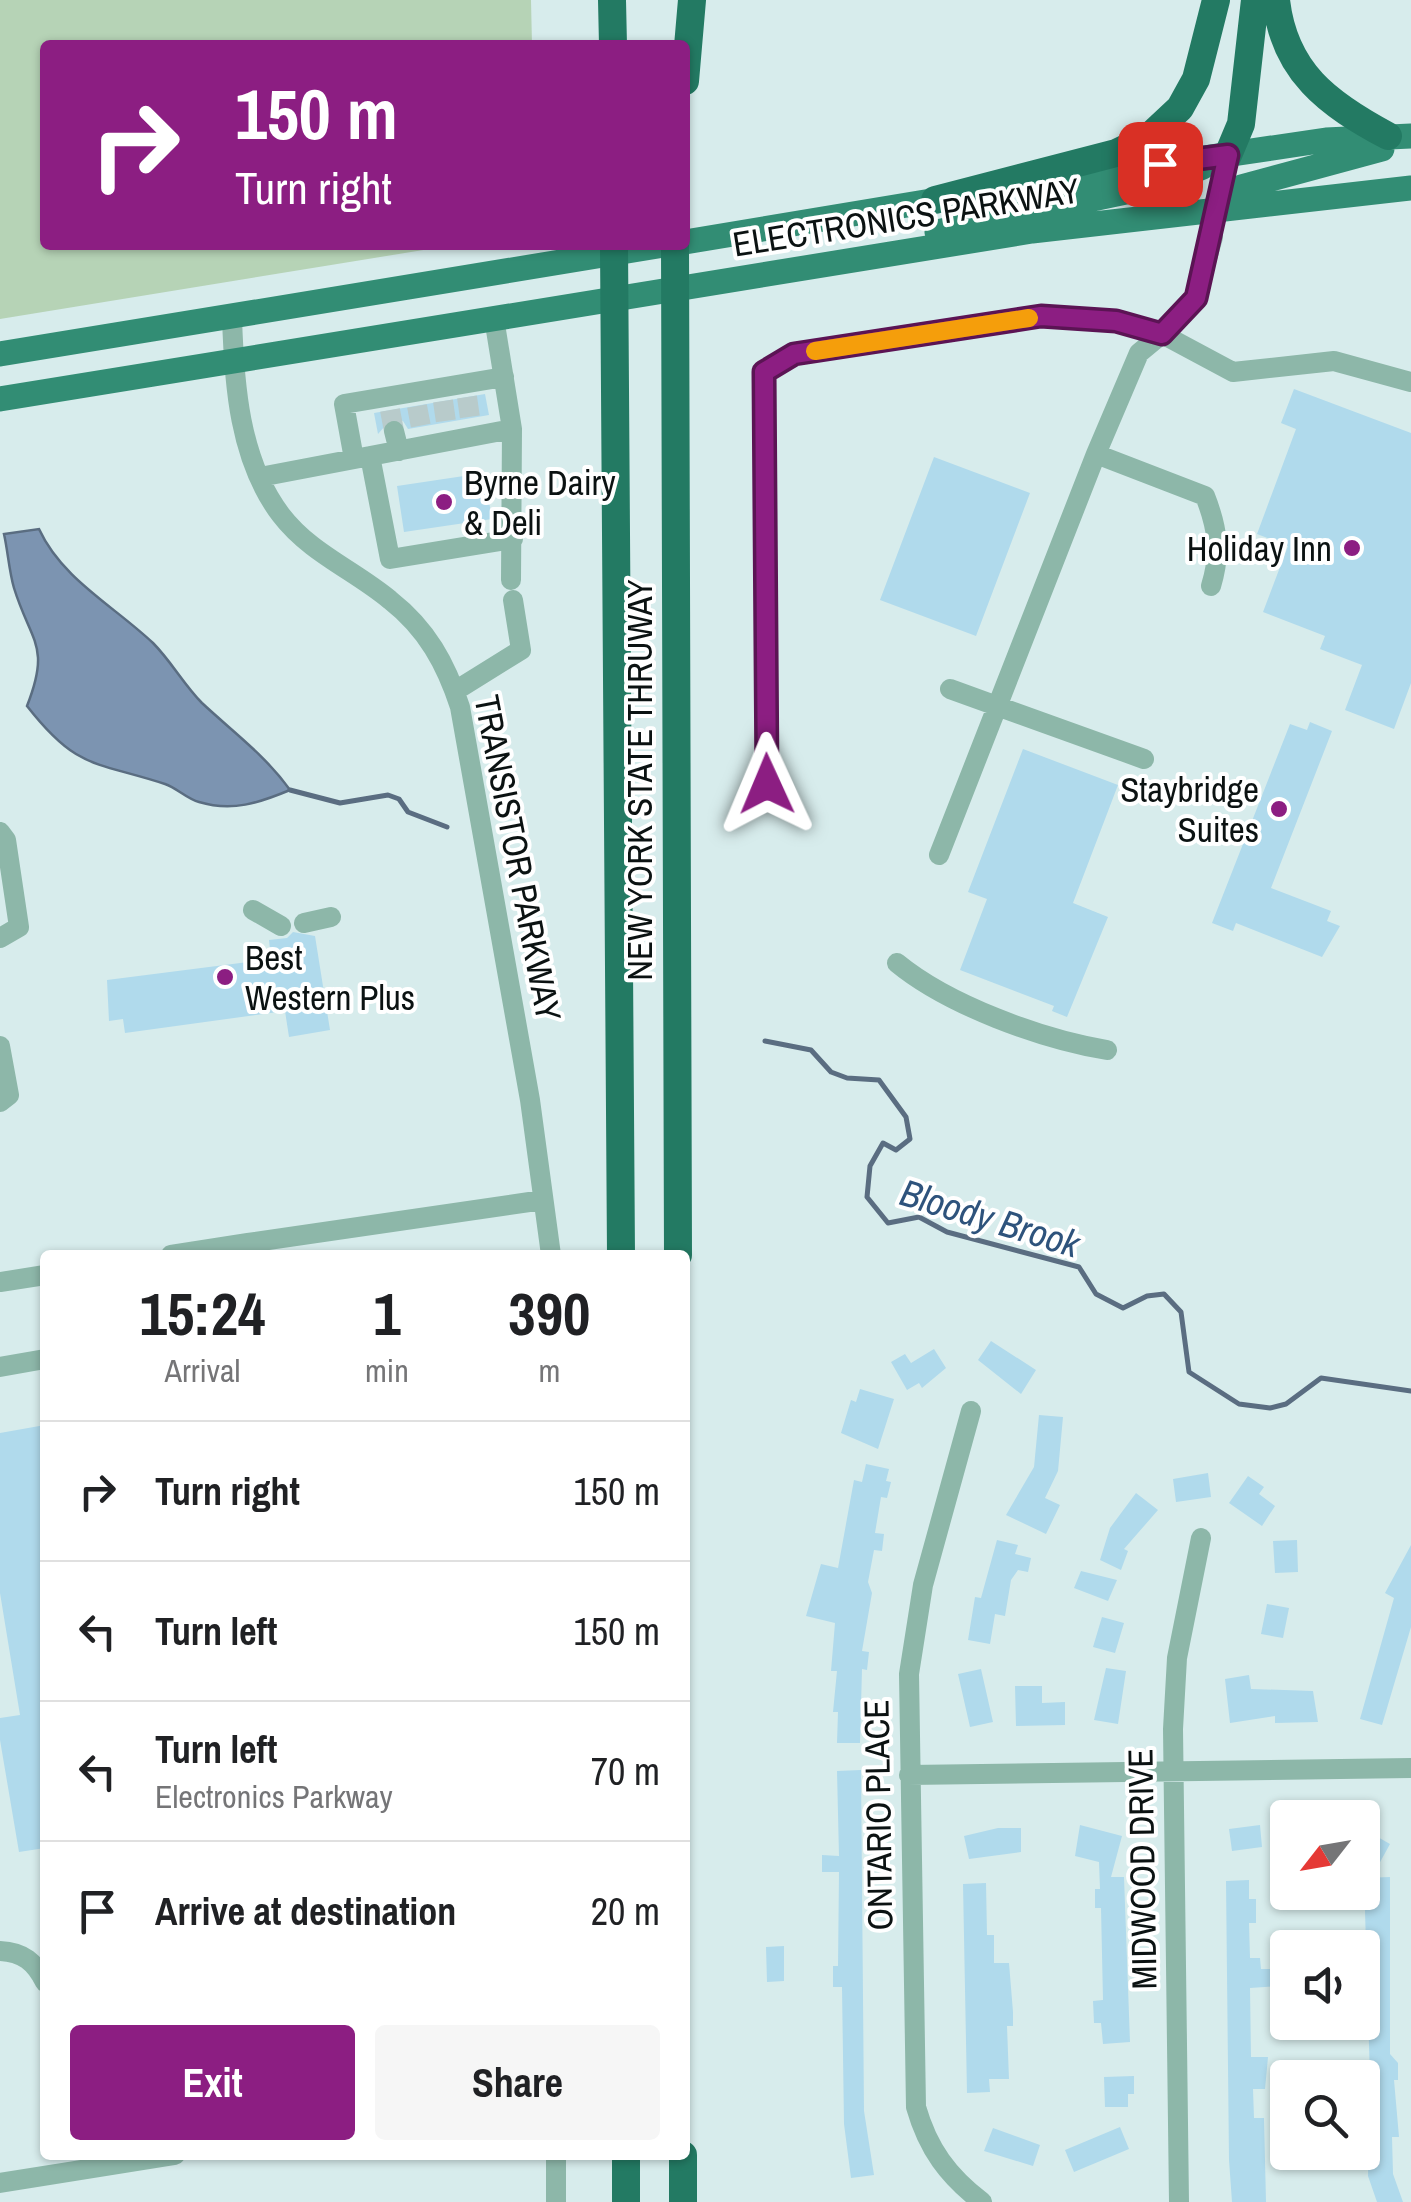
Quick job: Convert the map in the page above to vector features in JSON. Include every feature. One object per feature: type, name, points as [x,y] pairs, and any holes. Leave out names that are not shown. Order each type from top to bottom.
[{"type":"highway","points":[[612,0],[612,40]]},
{"type":"highway","points":[[673,0],[674,40]]},
{"type":"highway","points":[[689,40],[692,0]]},
{"type":"highway","points":[[935,200],[1116,153],[1149,137],[1180,108],[1196,78],[1216,0]]},
{"type":"highway","points":[[1228,155],[1222,124],[1237,0]]},
{"type":"highway","points":[[1228,155],[1241,124],[1255,0]]},
{"type":"highway","points":[[1276,0],[1282,35],[1295,66],[1323,98],[1403,138]]},
{"type":"highway","name":"NEW YORK STATE THRUWAY","points":[[614,250],[621,1250]]},
{"type":"highway","name":"NEW YORK STATE THRUWAY","points":[[675,250],[678,1250]]},
{"type":"highway","points":[[626,2160],[626,2202]]},
{"type":"highway","points":[[683,2160],[683,2202]]},
{"type":"main road","name":"ELECTRONICS PARKWAY","points":[[690,241],[1228,155],[1403,138]]},
{"type":"main road","points":[[1213,208],[1242,186],[1403,138]]},
{"type":"main road","points":[[1213,208],[1228,155]]},
{"type":"main road","points":[[836,262],[969,223],[1159,185],[1228,155]]},
{"type":"main road","name":"ELECTRONICS PARKWAY","points":[[0,400],[836,262],[1213,208],[1411,188]]},
{"type":"main road","points":[[0,354],[634,250]]},
{"type":"street","points":[[939,855],[1096,454],[1140,352],[1196,298],[1213,237],[1213,208]]},
{"type":"street","name":"TRANSISTOR PARKWAY","points":[[232,316],[236,398],[260,477],[284,519],[320,553],[390,599],[426,633],[455,690],[508,976],[550,1250]]},
{"type":"street","points":[[767,784],[764,372],[794,354],[1041,316],[1116,321],[1162,334],[1233,372],[1334,362],[1411,382]]},
{"type":"street","points":[[455,690],[521,650],[512,590],[512,430],[494,318]]},
{"type":"street","points":[[504,377],[469,409],[393,422],[344,404],[390,559],[513,540]]},
{"type":"street","points":[[260,477],[362,458],[393,422],[469,409],[512,430]]},
{"type":"street","points":[[1096,454],[1205,496],[1220,558],[1211,586]]},
{"type":"street","points":[[950,689],[1144,759]]},
{"type":"street","points":[[0,832],[6,840],[19,927],[0,938]]},
{"type":"street","points":[[253,910],[281,926]]},
{"type":"street","points":[[304,923],[331,917]]},
{"type":"street","points":[[897,963],[926,987],[1069,1044],[1107,1050]]},
{"type":"street","points":[[0,1046],[10,1095],[0,1102]]},
{"type":"street","points":[[249,1249],[544,1200]]},
{"type":"street","points":[[0,1282],[40,1275]]},
{"type":"street","points":[[0,1367],[40,1360]]},
{"type":"street","name":"ONTARIO PLACE","points":[[971,1411],[923,1585],[909,1674],[909,1775],[916,2107],[924,2134],[950,2178],[982,2202]]},
{"type":"street","name":"MIDWOOD DRIVE","points":[[1178,2202],[1177,1658],[1201,1538]]},
{"type":"street","points":[[909,1775],[1411,1768]]},
{"type":"street","points":[[0,1951],[20,1952],[40,1973]]},
{"type":"street","points":[[0,2183],[82,2162],[109,2160]]},
{"type":"street","points":[[556,2160],[556,2202]]},
{"type":"green space","points":[[0,0],[531,0],[532,40],[40,40],[40,250],[423,250],[0,319]]},
{"type":"water","points":[[39,529],[61,563],[153,643],[195,696],[259,755],[290,790],[245,805],[199,802],[165,784],[88,760],[44,727],[27,706],[38,656],[14,588],[4,534]]},
{"type":"building","name":"Holiday Inn","points":[[1294,389],[1411,433],[1411,683],[1394,729],[1345,710],[1362,665],[1320,649],[1325,636],[1263,612],[1288,546],[1257,534],[1296,429],[1281,423]]},
{"type":"building","points":[[485,394],[489,415],[408,429],[403,421],[392,418],[378,434],[374,413]]},
{"type":"building","points":[[934,457],[1030,493],[976,636],[880,600]]},
{"type":"building","name":"Byrne Dairy & Deli","points":[[484,473],[492,519],[404,532],[397,486]]},
{"type":"building","name":"Staybridge Suites","points":[[1310,722],[1332,731],[1271,888],[1331,911],[1327,921],[1340,926],[1322,957],[1236,923],[1233,931],[1212,923],[1290,724],[1307,730]]},
{"type":"building","points":[[1023,749],[1118,785],[1073,903],[1108,917],[1067,1017],[1052,1011],[1054,1006],[960,970],[987,899],[968,892]]},
{"type":"building","name":"Best Western Plus","points":[[293,932],[315,936],[330,1030],[289,1037],[285,1011],[125,1033],[123,1019],[109,1021],[107,980],[271,959],[269,940],[287,938]]},
{"type":"building","points":[[991,1341],[1036,1370],[1021,1394],[978,1360]]},
{"type":"building","points":[[934,1349],[946,1368],[922,1388],[919,1383],[907,1390],[891,1362],[905,1354],[911,1363]]},
{"type":"building","points":[[860,1389],[894,1399],[878,1449],[841,1433],[851,1400],[856,1402]]},
{"type":"building","points":[[1039,1415],[1063,1417],[1058,1471],[1045,1498],[1060,1505],[1046,1534],[1006,1515],[1034,1467]]},
{"type":"building","points":[[40,1426],[40,1849],[19,1852],[0,1740],[0,1718],[20,1715],[0,1593],[0,1433]]},
{"type":"building","points":[[866,1464],[889,1469],[886,1481],[891,1482],[887,1498],[881,1497],[875,1533],[884,1534],[882,1551],[874,1550],[868,1582],[872,1593],[862,1651],[869,1652],[867,1670],[862,1669],[860,1743],[837,1743],[838,1712],[833,1712],[837,1671],[831,1671],[835,1623],[806,1616],[821,1564],[838,1568],[854,1480],[862,1482]]},
{"type":"building","points":[[1208,1473],[1211,1497],[1176,1502],[1173,1479]]},
{"type":"building","points":[[1248,1476],[1264,1487],[1259,1494],[1275,1506],[1262,1526],[1229,1503]]},
{"type":"building","points":[[1136,1493],[1158,1510],[1124,1549],[1128,1551],[1121,1570],[1100,1560],[1110,1528]]},
{"type":"building","points":[[997,1540],[1018,1545],[1015,1554],[1031,1558],[1028,1572],[1018,1570],[1011,1580],[1005,1616],[995,1614],[990,1644],[968,1640],[975,1597],[981,1598]]},
{"type":"building","points":[[1297,1540],[1298,1572],[1275,1573],[1273,1541]]},
{"type":"building","points":[[1411,1545],[1411,1627],[1382,1725],[1360,1719],[1394,1598],[1385,1593]]},
{"type":"building","points":[[1081,1571],[1117,1580],[1108,1601],[1074,1588]]},
{"type":"building","points":[[1267,1604],[1289,1608],[1283,1638],[1261,1634]]},
{"type":"building","points":[[1102,1617],[1124,1623],[1115,1653],[1093,1647]]},
{"type":"building","points":[[1106,1668],[1126,1671],[1118,1724],[1094,1720]]},
{"type":"building","points":[[981,1669],[993,1722],[970,1727],[958,1674]]},
{"type":"building","points":[[1249,1675],[1251,1689],[1313,1691],[1318,1722],[1275,1723],[1275,1716],[1230,1723],[1225,1679]]},
{"type":"building","points":[[1015,1686],[1042,1686],[1042,1703],[1065,1702],[1065,1725],[1016,1726]]},
{"type":"building","points":[[861,1770],[864,2111],[874,2175],[851,2178],[844,2124],[842,1987],[833,1987],[833,1966],[838,1966],[839,1872],[822,1872],[822,1855],[839,1856],[837,1771]]},
{"type":"building","points":[[1080,1825],[1122,1836],[1111,1877],[1124,1877],[1130,2042],[1103,2044],[1101,2023],[1094,2023],[1093,2001],[1103,2000],[1101,1908],[1095,1908],[1095,1889],[1100,1889],[1099,1862],[1075,1856]]},
{"type":"building","points":[[1260,1825],[1262,1847],[1232,1851],[1229,1829]]},
{"type":"building","points":[[998,1828],[1021,1828],[1021,1852],[969,1859],[964,1836]]},
{"type":"building","points":[[1380,1838],[1390,1844],[1380,1862]]},
{"type":"building","points":[[1380,1877],[1390,1877],[1390,2054],[1398,2063],[1398,2080],[1394,2080],[1399,2137],[1392,2137],[1393,2174],[1403,2202],[1377,2202],[1368,2176],[1368,2170],[1380,2170],[1380,2060],[1369,2060],[1369,2040],[1380,2040],[1380,1930],[1366,1930],[1365,1910],[1380,1910]]},
{"type":"building","points":[[1249,1880],[1249,1899],[1256,1899],[1256,1923],[1249,1923],[1250,1958],[1260,1958],[1261,1969],[1270,1969],[1270,1987],[1250,1988],[1251,2057],[1268,2057],[1265,2089],[1253,2089],[1254,2118],[1264,2118],[1266,2202],[1232,2202],[1226,1881]]},
{"type":"building","points":[[986,1883],[987,1935],[994,1935],[994,1963],[1009,1963],[1013,2026],[1007,2026],[1009,2079],[989,2079],[990,2092],[967,2093],[963,1884]]},
{"type":"building","points":[[784,1946],[784,1981],[767,1982],[766,1947]]},
{"type":"building","points":[[1134,2076],[1134,2094],[1128,2094],[1128,2107],[1105,2107],[1104,2077]]},
{"type":"building","points":[[1120,2127],[1129,2149],[1074,2172],[1065,2150]]},
{"type":"building","points":[[993,2128],[1040,2145],[1033,2166],[984,2151]]},
{"type":"waterway","points":[[290,790],[340,803],[388,795],[399,799],[408,812],[447,827]]},
{"type":"waterway","name":"Bloody Brook","points":[[765,1041],[811,1050],[831,1072],[847,1078],[879,1080],[906,1117],[910,1139],[896,1150],[883,1143],[870,1166],[867,1197],[888,1223],[919,1217],[947,1232],[1079,1267],[1096,1294],[1123,1308],[1147,1296],[1164,1294],[1181,1312],[1189,1372],[1239,1404],[1270,1408],[1286,1404],[1321,1378],[1411,1391]]},
{"type":"tunnel","points":[[467,397],[470,418]]},
{"type":"tunnel","points":[[443,401],[446,422]]},
{"type":"tunnel","points":[[417,406],[421,427]]},
{"type":"tunnel","points":[[390,410],[394,431]]},
{"type":"slow traffic","points":[[815,351],[1029,318]]},
{"type":"place","name":"Byrne Dairy & Deli","points":[[444,502]]},
{"type":"place","name":"Holiday Inn","points":[[1352,548]]},
{"type":"place","name":"Staybridge Suites","points":[[1279,809]]},
{"type":"place","name":"Best Western Plus","points":[[225,977]]},
{"type":"route","points":[[767,784],[764,372],[794,354],[1041,316],[1116,321],[1162,334],[1196,298],[1213,237],[1213,208],[1228,155],[1160,164]]}]
